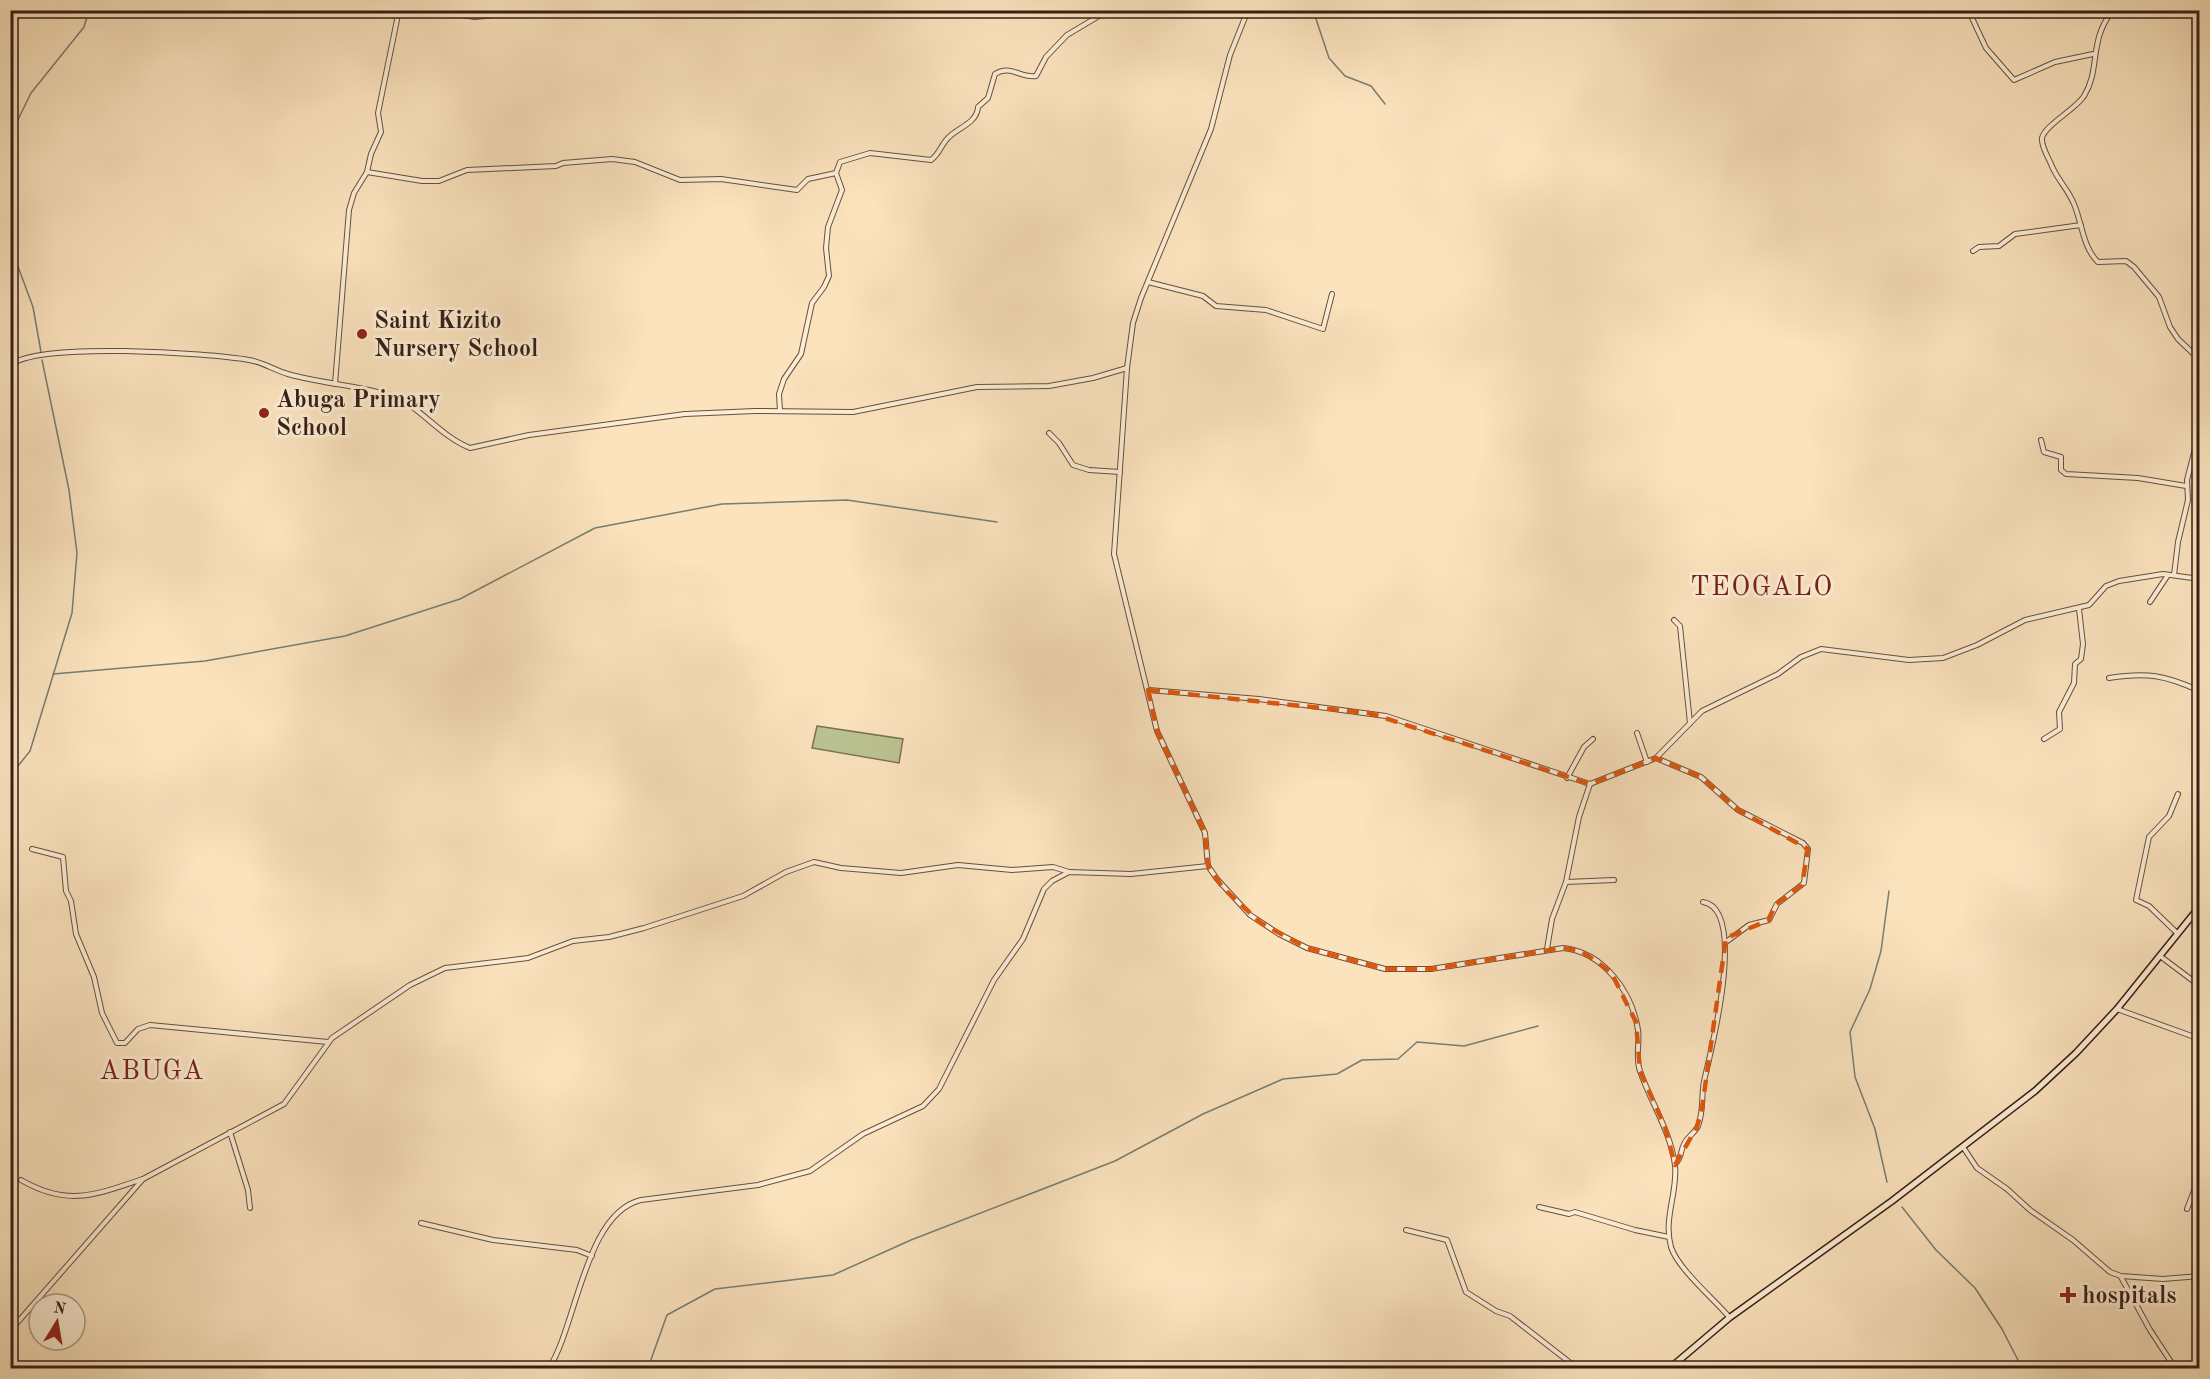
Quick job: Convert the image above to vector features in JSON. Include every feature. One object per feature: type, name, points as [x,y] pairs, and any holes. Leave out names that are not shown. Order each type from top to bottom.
[{"type":"main road","points":[[1670,1368],[1730,1318],[1892,1201],[2056,1072],[2117,1009],[2199,906]]},
{"type":"street","points":[[425,10],[475,17],[543,10]]},
{"type":"street","points":[[780,411],[779,394],[784,379],[801,354],[812,303],[829,276],[826,248],[828,227],[842,190],[836,173],[840,162],[870,153],[931,160],[950,135],[968,125],[978,113],[978,107],[988,98],[995,74],[1010,70],[1032,77],[1036,76],[1046,57],[1067,35],[1108,10]]},
{"type":"street","points":[[1248,10],[1230,55],[1211,129],[1133,323],[1127,368],[1114,554],[1157,731],[1205,833],[1208,866],[1223,888],[1261,923],[1307,948],[1385,969],[1418,970],[1546,949],[1581,951],[1601,964],[1618,981],[1636,1022],[1640,1071],[1665,1127],[1675,1165],[1669,1209],[1673,1252],[1730,1318]]},
{"type":"street","points":[[2113,10],[2102,23],[2093,54],[2088,87],[2083,97],[2044,133],[2042,138],[2055,174],[2073,203],[2090,253],[2098,262],[2126,261],[2147,280],[2163,304],[2170,327],[2199,360]]},
{"type":"street","points":[[336,384],[349,210],[354,192],[368,172],[371,155],[381,132],[378,120],[379,109],[398,15],[403,11]]},
{"type":"street","points":[[1972,18],[1986,48],[2014,80],[2055,62],[2093,54]]},
{"type":"street","points":[[368,172],[422,181],[439,181],[467,170],[556,166],[563,163],[609,159],[634,162],[680,180],[721,179],[797,190],[814,177],[836,173]]},
{"type":"street","points":[[1973,250],[1979,247],[1999,246],[2015,234],[2081,225]]},
{"type":"street","points":[[1148,282],[1203,296],[1216,306],[1266,310],[1323,328],[1332,294]]},
{"type":"street","points":[[10,366],[20,359],[52,354],[190,352],[253,361],[287,374],[396,397],[442,433],[470,448],[530,435],[642,418],[685,414],[780,411],[853,412],[977,387],[1049,386],[1093,378],[1127,368]]},
{"type":"street","points":[[2174,575],[2178,542],[2187,507],[2186,486],[2198,436],[2199,408]]},
{"type":"street","points":[[1048,434],[1059,443],[1073,465],[1089,470],[1120,472]]},
{"type":"street","points":[[2041,440],[2041,448],[2044,452],[2061,457],[2061,470],[2066,474],[2138,478],[2186,486]]},
{"type":"street","points":[[1148,690],[1204,693],[1377,714],[1590,784],[1656,758],[1702,711],[1778,674],[1801,657],[1821,649],[1898,659],[1943,658],[1977,645],[2025,620],[2089,605],[2111,584],[2168,574],[2199,579]]},
{"type":"street","points":[[2150,602],[2168,574]]},
{"type":"street","points":[[2044,739],[2060,729],[2059,712],[2074,683],[2075,664],[2081,659],[2083,644],[2079,609]]},
{"type":"street","points":[[1674,620],[1680,626],[1690,723]]},
{"type":"street","points":[[2109,678],[2151,674],[2199,691]]},
{"type":"street","points":[[1637,733],[1647,762]]},
{"type":"street","points":[[1567,778],[1584,747],[1593,739]]},
{"type":"street","points":[[1656,758],[1701,777],[1738,810],[1803,843],[1808,849],[1805,880],[1802,885],[1777,904],[1769,920],[1749,925],[1726,942]]},
{"type":"street","points":[[1546,949],[1552,919],[1566,882],[1590,784]]},
{"type":"street","points":[[2178,794],[2169,816],[2147,841],[2136,900],[2149,906],[2178,933]]},
{"type":"street","points":[[32,849],[63,857],[66,891],[76,934],[93,972],[102,1013],[117,1043],[124,1043],[138,1029],[150,1025],[328,1042]]},
{"type":"street","points":[[21,1180],[38,1189],[70,1198],[90,1197],[142,1179],[286,1102],[328,1042],[410,985],[445,968],[528,958],[573,941],[609,937],[644,928],[742,896],[807,864],[822,863],[841,868],[896,873],[958,865],[1012,870],[1053,867],[1069,872],[1131,874],[1208,866]]},
{"type":"street","points":[[549,1368],[560,1347],[592,1256],[611,1219],[630,1202],[758,1185],[810,1171],[863,1134],[927,1103],[946,1077],[994,980],[1023,939],[1044,889],[1069,872]]},
{"type":"street","points":[[1566,882],[1614,880]]},
{"type":"street","points":[[1675,1165],[1681,1159],[1684,1142],[1697,1128],[1719,1014],[1726,942],[1718,910],[1710,903],[1703,902]]},
{"type":"street","points":[[2159,955],[2199,986]]},
{"type":"street","points":[[2117,1009],[2199,1040]]},
{"type":"street","points":[[230,1132],[248,1190],[250,1208]]},
{"type":"street","points":[[1962,1146],[1977,1168],[2073,1240],[2106,1269],[2121,1276],[2163,1279],[2199,1276]]},
{"type":"street","points":[[2187,1209],[2199,1175]]},
{"type":"street","points":[[10,1331],[142,1179]]},
{"type":"street","points":[[1539,1207],[1569,1214],[1575,1212],[1635,1230],[1670,1237]]},
{"type":"street","points":[[422,1223],[493,1240],[577,1250],[592,1256]]},
{"type":"street","points":[[1406,1230],[1447,1240],[1466,1292],[1496,1311],[1510,1316],[1577,1368]]},
{"type":"street","points":[[2121,1276],[2175,1368]]},
{"type":"street","points":[[1678,1361],[1682,1368]]},
{"type":"highlighted area","points":[[1148,690],[1369,713],[1590,784],[1656,758],[1701,777],[1738,810],[1808,849],[1802,885],[1775,905],[1769,920],[1726,938],[1702,1108],[1697,1127],[1675,1165],[1665,1127],[1640,1071],[1636,1022],[1611,972],[1581,951],[1563,948],[1431,969],[1385,969],[1307,948],[1261,923],[1223,888],[1208,866],[1205,833],[1157,731]]},
{"type":"green space","points":[[817,726],[903,739],[899,763],[812,748]]},
{"type":"waterway","points":[[10,136],[31,93],[84,27],[89,10]]},
{"type":"waterway","points":[[1306,10],[1315,16],[1329,58],[1345,76],[1371,86],[1385,104]]},
{"type":"waterway","points":[[10,245],[33,307],[41,352]]},
{"type":"waterway","points":[[10,776],[30,751],[72,613],[77,553],[69,490],[42,360]]},
{"type":"waterway","points":[[53,674],[205,661],[345,636],[460,599],[595,528],[722,504],[847,500],[997,522]]},
{"type":"waterway","points":[[1887,1182],[1875,1129],[1855,1077],[1850,1032],[1870,989],[1881,951],[1889,891]]},
{"type":"waterway","points":[[648,1368],[667,1315],[715,1289],[833,1275],[911,1240],[1115,1161],[1203,1114],[1283,1079],[1337,1074],[1362,1060],[1398,1059],[1417,1042],[1464,1046],[1538,1026]]},
{"type":"waterway","points":[[1902,1207],[1936,1250],[1975,1288],[2002,1329],[2022,1368]]},
{"type":"place","name":"Saint Kizito Nursery School","points":[[362,334]]},
{"type":"place","name":"Abuga Primary School","points":[[264,413]]},
{"type":"place","name":"hospitals","points":[[2068,1295]]},
{"type":"district","name":"TEOGALO","points":[[1762,586]]},
{"type":"district","name":"ABUGA","points":[[152,1070]]}]
